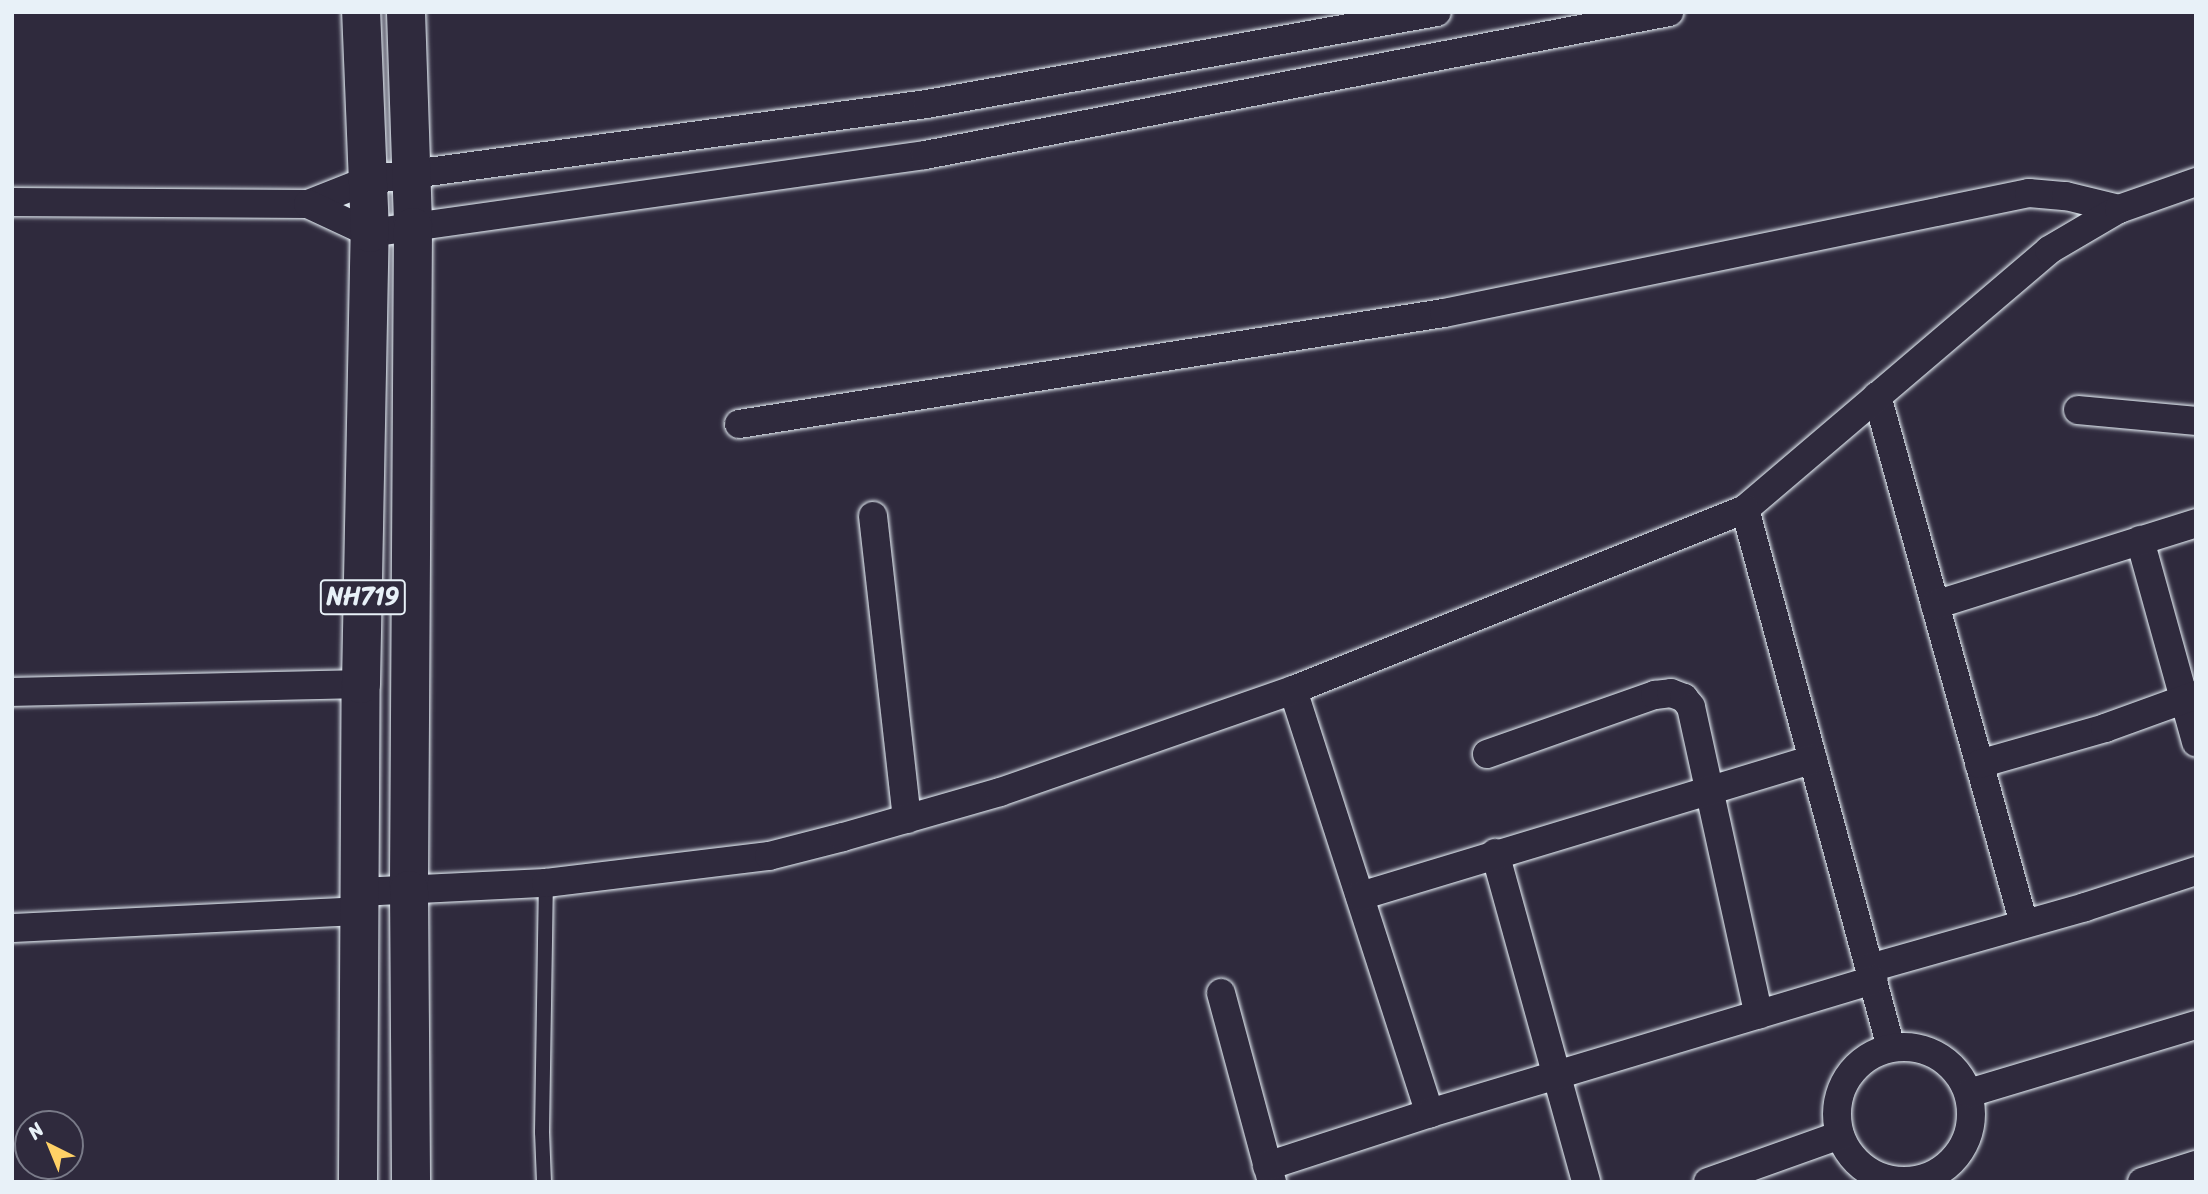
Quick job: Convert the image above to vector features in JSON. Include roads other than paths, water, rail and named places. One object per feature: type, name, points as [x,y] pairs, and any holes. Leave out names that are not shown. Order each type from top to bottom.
[{"type":"highway","name":"NH719","points":[[358,1182],[361,684],[370,233],[361,12]]},
{"type":"highway","name":"NH719","points":[[406,12],[413,227],[409,890],[411,1182]]},
{"type":"street","points":[[12,202],[309,204],[369,180],[928,104],[1437,12]]},
{"type":"street","points":[[309,204],[370,233],[925,155],[1669,12]]},
{"type":"street","points":[[12,928],[359,902],[409,890],[546,883],[769,856],[1000,792],[1293,690],[1745,509],[2049,250],[2119,209],[2196,181]]},
{"type":"street","points":[[739,424],[1444,313],[2029,193],[2066,196],[2119,209]]},
{"type":"street","points":[[1877,396],[2024,924]]},
{"type":"street","points":[[2078,410],[2196,421]]},
{"type":"street","points":[[1745,509],[1892,1048]]},
{"type":"street","points":[[873,516],[907,819]]},
{"type":"street","points":[[1935,605],[2196,523]]},
{"type":"street","points":[[2140,540],[2190,697],[2196,742]]},
{"type":"street","points":[[12,692],[361,684]]},
{"type":"street","points":[[1293,690],[1430,1113]]},
{"type":"street","points":[[1486,754],[1655,695],[1671,693],[1684,698],[1691,707],[1711,791],[1759,1015]]},
{"type":"street","points":[[1979,764],[2105,728],[2190,697]]},
{"type":"street","points":[[1360,896],[1813,759]]},
{"type":"street","points":[[1495,853],[1586,1182]]},
{"type":"street","points":[[1221,993],[1270,1174],[1430,1113],[1759,1015],[1871,974],[2196,871]]},
{"type":"street","points":[[1969,1093],[2196,1025]]},
{"type":"street","points":[[1911,1047],[1946,1061],[1960,1076],[1969,1093],[1972,1113],[1969,1133],[1961,1151],[1948,1165],[1931,1176],[1912,1182],[1875,1176],[1847,1152],[1836,1117],[1838,1098],[1845,1081],[1857,1066],[1873,1054],[1892,1048],[1911,1047]]},
{"type":"street","points":[[1709,1181],[1840,1135]]},
{"type":"street","points":[[2142,1182],[2196,1164]]},
{"type":"lane","points":[[544,1182],[542,1132],[546,883]]}]
